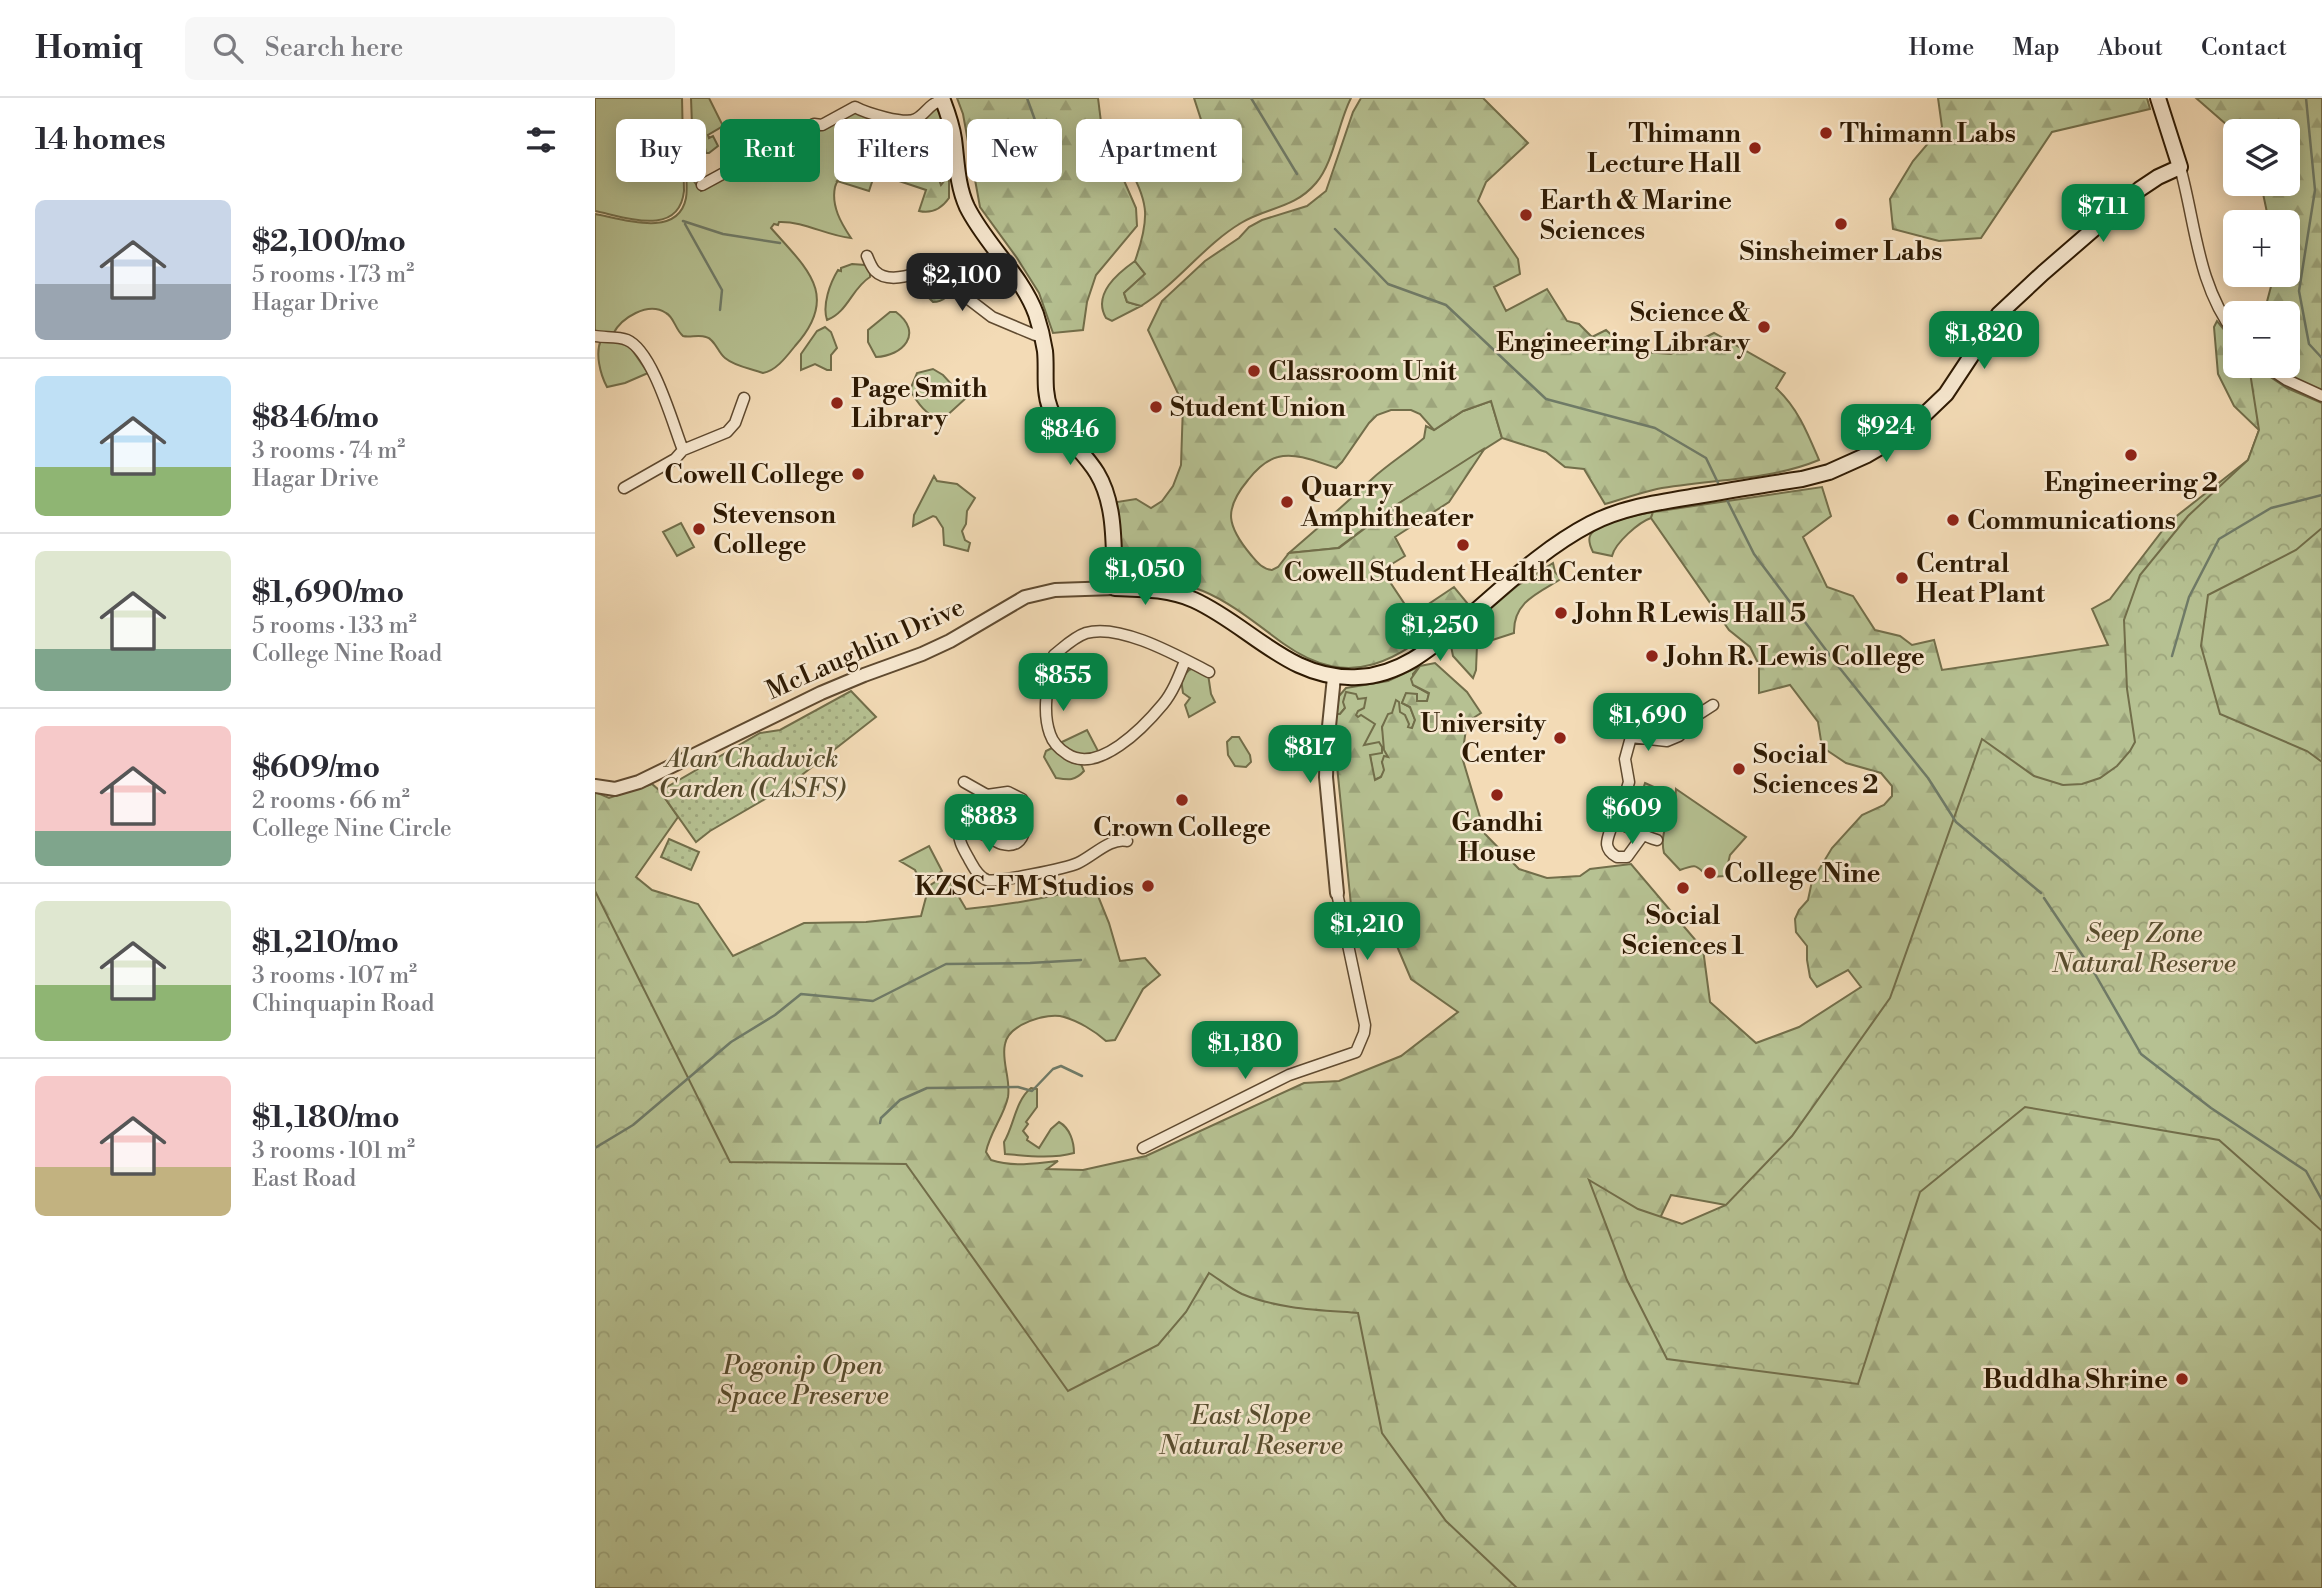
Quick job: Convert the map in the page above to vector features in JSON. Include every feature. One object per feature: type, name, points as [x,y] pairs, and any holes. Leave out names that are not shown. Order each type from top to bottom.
[{"type":"main road","points":[[2158,98],[2180,167]]},
{"type":"main road","points":[[942,99],[952,127],[959,181],[966,203],[990,244],[1026,293],[1039,325],[1045,353],[1046,395],[1051,410],[1104,487],[1110,511],[1115,588]]},
{"type":"main road","name":"McLaughlin Drive","points":[[1115,588],[1157,590],[1191,599],[1306,670],[1333,677],[1376,675],[1404,665],[1417,658],[1546,552],[1574,533],[1617,512],[1829,472],[1891,441],[1946,394],[1991,325],[2010,303],[2140,189],[2180,167]]},
{"type":"street","points":[[702,185],[814,124],[822,125],[855,107],[881,116],[910,121],[916,119],[932,103],[942,99]]},
{"type":"street","points":[[2180,167],[2206,281],[2223,316]]},
{"type":"street","points":[[867,256],[879,275],[900,279],[947,261],[962,294],[992,317],[1035,335]]},
{"type":"street","points":[[595,336],[627,340],[638,350],[654,374],[683,450]]},
{"type":"street","points":[[2284,378],[2322,396]]},
{"type":"street","points":[[624,488],[675,459],[683,450],[718,437],[733,428],[744,398]]},
{"type":"street","name":"McLaughlin Drive","points":[[595,786],[615,789],[639,782],[821,693],[950,641],[1025,597],[1055,590],[1115,588]]},
{"type":"street","points":[[1185,662],[1166,701],[1120,746],[1088,761],[1072,757],[1055,744],[1049,734],[1046,701],[1054,655],[1086,633],[1106,630],[1132,635],[1209,672]]},
{"type":"street","points":[[1143,1148],[1289,1075],[1356,1052],[1364,1033],[1362,1011],[1337,893],[1326,777],[1333,677]]},
{"type":"street","points":[[1607,806],[1625,795],[1629,782],[1625,760],[1631,737],[1667,741],[1679,736],[1699,714],[1713,705]]},
{"type":"street","points":[[964,782],[986,795],[1008,792],[1022,799],[1026,829],[1020,841],[1009,844],[960,829],[959,839],[972,864],[982,877],[990,881],[1069,866],[1090,857],[1112,842],[1127,841]]},
{"type":"street","points":[[1643,835],[1631,854],[1622,858],[1609,852],[1606,842],[1613,822],[1633,827],[1643,835],[1657,840]]},
{"type":"green space","points":[[595,98],[682,98],[682,119],[616,119],[616,182],[684,182],[680,206],[672,215],[662,220],[649,221],[595,211]]},
{"type":"green space","points":[[691,98],[709,98],[720,120],[720,128],[708,135],[709,138],[713,136],[718,146],[709,153],[706,153],[706,119],[692,119]]},
{"type":"green space","points":[[957,98],[1098,98],[1101,119],[1076,119],[1076,182],[1125,182],[1136,208],[1137,226],[1096,275],[1087,302],[1083,330],[1053,333],[1039,293],[980,207],[975,182],[1062,182],[1062,119],[967,119],[967,136]]},
{"type":"green space","points":[[1194,98],[1351,98],[1327,164],[1308,192],[1241,223],[1141,306],[1127,302],[1124,293],[1145,274],[1135,261],[1145,217],[1142,195],[1137,182],[1242,182],[1242,119],[1201,119]]},
{"type":"green space","points":[[1361,98],[1483,98],[1528,143],[1486,182],[1478,201],[1518,259],[1520,274],[1494,287],[1506,311],[1547,289],[1567,321],[1579,324],[1592,337],[1606,330],[1629,351],[1671,354],[1714,333],[1785,373],[1776,388],[1796,413],[1819,460],[1760,476],[1657,489],[1605,504],[1584,469],[1565,467],[1546,452],[1502,438],[1491,401],[1463,411],[1434,430],[1420,414],[1411,410],[1391,410],[1377,415],[1336,468],[1300,457],[1274,458],[1257,470],[1240,491],[1231,518],[1243,545],[1258,563],[1272,570],[1278,567],[1289,553],[1339,548],[1393,507],[1485,448],[1449,502],[1395,537],[1405,556],[1382,570],[1412,615],[1454,587],[1468,604],[1403,651],[1382,662],[1360,667],[1336,667],[1311,660],[1214,596],[1183,584],[1121,569],[1117,502],[1136,499],[1151,508],[1162,501],[1173,486],[1181,465],[1183,404],[1148,330],[1162,301],[1205,261],[1239,238],[1249,227],[1262,220],[1307,206],[1326,191],[1353,112]]},
{"type":"green space","points":[[1938,98],[2147,98],[2150,109],[2052,132],[1981,238],[1939,241],[1893,229],[1890,199],[1913,161],[1942,127]]},
{"type":"green space","name":"East Slope Natural Reserve","points":[[2196,98],[2322,98],[2322,1588],[595,1588],[595,792],[609,798],[652,784],[660,791],[678,817],[636,877],[652,890],[698,904],[733,956],[804,923],[866,922],[921,916],[929,886],[946,875],[966,909],[1031,900],[1094,886],[1120,961],[1145,958],[1160,975],[1143,989],[1115,1040],[1106,1041],[1081,1024],[1057,1016],[1030,1021],[1008,1037],[1004,1050],[1008,1097],[986,1152],[991,1160],[1008,1164],[1058,1161],[1047,1169],[1083,1170],[1146,1156],[1304,1083],[1339,1081],[1401,1056],[1458,1012],[1411,979],[1385,918],[1368,906],[1351,905],[1336,756],[1336,714],[1340,714],[1345,708],[1343,702],[1346,692],[1356,694],[1358,699],[1366,698],[1364,708],[1356,715],[1361,715],[1375,724],[1364,745],[1379,742],[1382,747],[1382,753],[1370,755],[1375,780],[1381,777],[1384,756],[1388,757],[1384,750],[1382,727],[1388,714],[1392,713],[1396,700],[1399,702],[1400,712],[1405,715],[1409,724],[1408,727],[1412,728],[1415,720],[1410,707],[1402,703],[1406,693],[1417,694],[1417,701],[1427,701],[1429,693],[1413,685],[1411,679],[1420,666],[1435,663],[1467,692],[1481,713],[1467,722],[1462,757],[1485,834],[1519,869],[1547,878],[1580,876],[1590,869],[1631,864],[1703,949],[1710,1002],[1756,1043],[1799,1027],[1861,987],[1848,970],[1817,987],[1810,977],[1807,946],[1796,932],[1795,919],[1808,900],[1812,881],[1832,848],[1862,815],[1884,805],[1892,796],[1892,786],[1881,773],[1846,763],[1822,747],[1818,722],[1790,685],[1759,693],[1759,665],[1750,647],[1729,630],[1651,518],[1653,512],[1822,487],[1831,516],[1803,537],[1827,587],[1853,596],[1875,630],[1900,636],[1912,645],[1934,640],[1942,670],[2108,645],[2092,609],[2110,599],[2169,522],[2248,460],[2259,430],[2234,406],[2218,374],[2214,327],[2217,321],[2223,328],[2223,378],[2300,378],[2300,301],[2267,301],[2271,287],[2300,287],[2300,210],[2266,210],[2264,196],[2300,196],[2300,119],[2223,119],[2223,122]],"holes":[[[1671,1195],[1726,1205],[1660,1248],[1661,1216]]]},
{"type":"green space","points":[[936,107],[941,119],[916,119]]},
{"type":"green space","points":[[854,112],[882,119],[841,119]]},
{"type":"green space","points":[[834,123],[834,182],[838,182],[834,194],[836,208],[851,238],[788,222],[779,222],[771,228],[806,269],[817,297],[816,312],[809,328],[777,366],[763,373],[729,361],[709,338],[683,336],[669,315],[659,310],[636,313],[622,322],[613,334],[595,333],[595,214],[634,222],[661,222],[681,211],[686,198],[686,182],[694,182],[701,191],[720,180],[720,182],[820,182],[820,130]]},
{"type":"green space","points":[[840,182],[872,182],[869,191]]},
{"type":"green space","points":[[902,182],[940,182],[941,185],[949,182],[949,198],[936,209],[919,211],[926,190]]},
{"type":"green space","points":[[1135,261],[1145,274],[1124,293],[1127,302],[1141,306],[1112,321],[1106,318],[1103,309],[1105,293],[1115,278]]},
{"type":"green space","points":[[852,264],[865,265],[870,277],[840,311],[827,320],[826,301],[832,281],[838,270],[841,271],[841,268]]},
{"type":"green space","points":[[937,269],[946,271],[954,287],[943,299],[933,302],[917,286],[916,278]]},
{"type":"green space","points":[[890,312],[896,312],[904,320],[909,335],[907,342],[902,348],[886,356],[876,357],[868,342],[868,330]]},
{"type":"green space","points":[[825,327],[831,332],[837,348],[831,355],[831,370],[815,364],[801,370],[801,354],[817,331]]},
{"type":"green space","points":[[601,340],[628,344],[648,373],[607,387],[599,364]]},
{"type":"green space","points":[[933,369],[943,375],[965,399],[942,420],[927,412],[910,390],[917,373]]},
{"type":"green space","name":"Seep Zone Natural Reserve","points":[[2251,378],[2272,378],[2287,388],[2322,403],[2322,528],[2296,550],[2208,595],[2201,646],[2220,714],[2307,751],[2322,762],[2322,1231],[2219,1140],[2025,1107],[1920,1192],[1858,1384],[1667,1359],[1627,1280],[1589,1180],[1638,1209],[1682,1224],[1726,1205],[1792,1136],[1890,998],[1982,739],[2034,776],[2063,785],[2082,784],[2100,778],[2117,766],[2130,751],[2135,742],[2127,689],[2124,620],[2140,575],[2188,516],[2248,460],[2259,430]]},
{"type":"green space","points":[[1491,401],[1502,438],[1393,507],[1338,548],[1289,553],[1378,474],[1424,438],[1426,426],[1434,430],[1463,411]]},
{"type":"green space","points":[[934,476],[937,481],[957,484],[975,498],[967,511],[966,524],[962,531],[965,540],[970,543],[968,551],[944,545],[943,528],[936,517],[913,526],[914,515]]},
{"type":"green space","points":[[1653,512],[1651,518],[1622,539],[1612,556],[1593,552],[1590,536],[1600,527]]},
{"type":"green space","points":[[681,523],[694,547],[677,556],[663,532]]},
{"type":"green space","points":[[1553,563],[1555,572],[1561,579],[1522,606],[1515,622],[1514,633],[1477,645],[1473,678],[1453,656],[1451,646],[1457,637],[1517,586]]},
{"type":"green space","points":[[1420,666],[1413,674],[1413,685],[1429,694],[1427,702],[1417,701],[1417,694],[1406,694],[1402,703],[1410,707],[1415,720],[1412,728],[1408,728],[1392,714],[1382,727],[1389,758],[1382,762],[1385,770],[1381,777],[1374,780],[1370,755],[1364,746],[1368,733],[1355,715],[1358,700],[1346,698],[1345,708],[1340,714],[1336,714],[1339,696],[1346,688],[1388,681]]},
{"type":"green space","points":[[1194,668],[1208,674],[1215,702],[1189,717],[1185,705],[1190,698],[1183,693],[1181,679]]},
{"type":"green space","name":"Alan Chadwick Garden (CASFS)","points":[[851,691],[876,717],[789,785],[696,842],[660,791],[760,733],[780,730]]},
{"type":"green space","points":[[1087,730],[1098,751],[1087,757],[1062,748],[1062,742]]},
{"type":"green space","points":[[1232,737],[1239,737],[1250,755],[1251,762],[1246,767],[1235,766],[1228,755],[1227,742]]},
{"type":"green space","points":[[1054,747],[1071,761],[1081,764],[1084,771],[1078,777],[1056,778],[1044,757],[1046,751]]},
{"type":"green space","points":[[1645,783],[1665,792],[1662,798],[1671,803],[1660,822],[1653,820],[1651,825],[1631,814],[1638,805]]},
{"type":"green space","points":[[1676,789],[1746,837],[1730,855],[1725,876],[1709,877],[1694,866],[1680,870],[1664,853],[1663,836]]},
{"type":"green space","points":[[1009,795],[1020,803],[1021,835],[1006,843],[980,830],[980,819],[991,799]]},
{"type":"green space","points":[[669,839],[699,852],[691,870],[661,857]]},
{"type":"green space","points":[[929,846],[942,871],[922,885],[915,870],[900,861]]},
{"type":"green space","name":"Pogonip Open Space Preserve","points":[[595,891],[730,1162],[906,1164],[1068,1391],[1158,1345],[1186,1312],[1209,1273],[1242,1294],[1270,1303],[1358,1313],[1382,1433],[1446,1521],[1517,1588],[595,1588]]},
{"type":"green space","points":[[1031,1088],[1037,1089],[1037,1107],[1023,1131],[1028,1137],[1027,1140],[1039,1148],[1059,1122],[1071,1136],[1074,1153],[1049,1156],[1005,1154],[1004,1142],[1021,1100]]},
{"type":"waterway","points":[[1027,98],[1035,119]]},
{"type":"waterway","points":[[1251,98],[1297,174]]},
{"type":"waterway","points":[[2306,98],[2315,190],[2299,291],[2309,344],[2322,358]]},
{"type":"waterway","points":[[683,221],[723,234],[780,243]]},
{"type":"waterway","points":[[685,224],[722,290],[720,310]]},
{"type":"waterway","points":[[1335,229],[1388,284],[1446,305],[1546,399],[1655,428],[1706,458],[1720,487]]},
{"type":"waterway","points":[[2172,656],[2189,597],[2219,539],[2271,508],[2322,495]]},
{"type":"waterway","points":[[1725,496],[1754,554],[1838,666],[1928,778],[1956,822],[2041,893]]},
{"type":"waterway","points":[[2044,898],[2095,974],[2141,1054],[2211,1108],[2306,1171],[2322,1200]]},
{"type":"waterway","points":[[595,1148],[633,1125],[731,1042],[775,1015],[801,994],[873,1001],[946,964],[1081,960]]},
{"type":"waterway","points":[[880,1123],[881,1118],[900,1100],[927,1088],[1018,1087],[1032,1091],[1053,1069],[1061,1066],[1082,1076]]},
{"type":"place","name":"Thimann Labs","points":[[1826,133]]},
{"type":"place","name":"Thimann Lecture Hall","points":[[1755,148]]},
{"type":"place","name":"Earth & Marine Sciences","points":[[1526,215]]},
{"type":"place","name":"Sinsheimer Labs","points":[[1841,224]]},
{"type":"place","name":"Science & Engineering Library","points":[[1764,327]]},
{"type":"place","name":"Classroom Unit","points":[[1254,371]]},
{"type":"place","name":"Page Smith Library","points":[[837,403]]},
{"type":"place","name":"Student Union","points":[[1156,407]]},
{"type":"place","name":"Engineering 2","points":[[2131,455]]},
{"type":"place","name":"Cowell College","points":[[858,474]]},
{"type":"place","name":"Quarry Amphitheater","points":[[1287,502]]},
{"type":"place","name":"Communications","points":[[1953,520]]},
{"type":"place","name":"Stevenson College","points":[[699,529]]},
{"type":"place","name":"Cowell Student Health Center","points":[[1463,545]]},
{"type":"place","name":"Central Heat Plant","points":[[1902,578]]},
{"type":"place","name":"John R Lewis Hall 5","points":[[1561,613]]},
{"type":"place","name":"John R. Lewis College","points":[[1652,656]]},
{"type":"place","name":"University Center","points":[[1560,738]]},
{"type":"place","name":"Social Sciences 2","points":[[1739,769]]},
{"type":"place","name":"Gandhi House","points":[[1497,795]]},
{"type":"place","name":"Crown College","points":[[1182,800]]},
{"type":"place","name":"College Nine","points":[[1710,873]]},
{"type":"place","name":"KZSC-FM Studios","points":[[1148,886]]},
{"type":"place","name":"Social Sciences 1","points":[[1683,888]]},
{"type":"place","name":"Buddha Shrine","points":[[2182,1379]]}]
